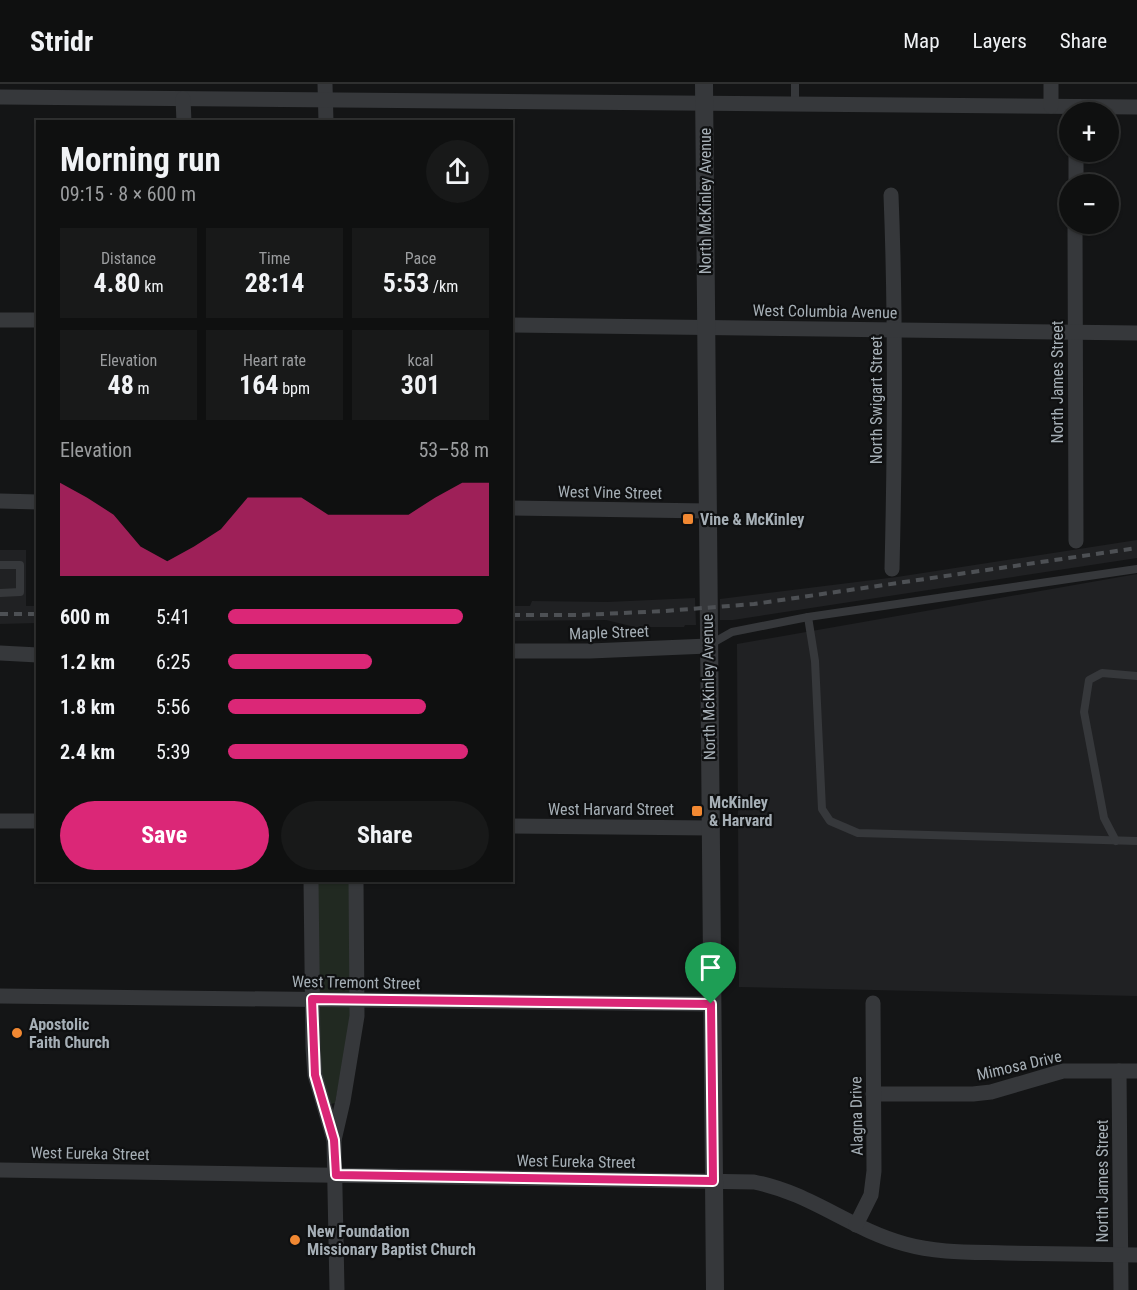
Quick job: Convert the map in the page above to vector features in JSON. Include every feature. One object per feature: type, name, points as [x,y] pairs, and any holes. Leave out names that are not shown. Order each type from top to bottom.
[{"type":"street","points":[[325,84],[326,120]]},
{"type":"street","name":"North McKinley Avenue","points":[[704,84],[714,1290]]},
{"type":"street","points":[[1051,84],[1051,106]]},
{"type":"street","points":[[0,97],[1059,107]]},
{"type":"street","points":[[183,99],[184,120]]},
{"type":"street","points":[[1119,108],[1137,107]]},
{"type":"street","name":"North Swigart Street","points":[[891,195],[896,351],[892,569]]},
{"type":"street","name":"North James Street","points":[[1076,234],[1076,541]]},
{"type":"street","points":[[0,320],[36,320]]},
{"type":"street","name":"West Columbia Avenue","points":[[513,325],[1137,333]]},
{"type":"street","points":[[0,501],[36,501]]},
{"type":"street","name":"West Vine Street","points":[[513,508],[708,511]]},
{"type":"street","name":"Maple Street","points":[[513,651],[590,651],[708,646]]},
{"type":"street","points":[[0,653],[36,655]]},
{"type":"street","points":[[0,821],[36,821]]},
{"type":"street","name":"West Harvard Street","points":[[513,826],[710,828]]},
{"type":"street","points":[[311,882],[315,1075],[334,1140],[337,1290]]},
{"type":"street","points":[[334,1140],[357,1016],[356,882]]},
{"type":"street","name":"West Tremont Street","points":[[0,996],[711,1004]]},
{"type":"street","name":"Alagna Drive","points":[[856,1225],[866,1207],[873,1186],[873,1003]]},
{"type":"street","name":"Mimosa Drive","points":[[873,1094],[973,1094],[991,1092],[1063,1071],[1137,1071]]},
{"type":"street","name":"North James Street","points":[[1119,1071],[1121,1290]]},
{"type":"street","name":"West Eureka Street","points":[[0,1170],[754,1182],[774,1186],[805,1198],[876,1236],[932,1249],[1137,1255]]},
{"type":"lane","points":[[795,84],[795,103]]},
{"type":"lane","points":[[0,565],[20,565],[20,592],[0,592]]},
{"type":"lane","points":[[708,646],[732,632],[808,617],[1137,569]]},
{"type":"lane","points":[[808,617],[815,661],[822,809],[830,821],[858,832],[1137,841]]},
{"type":"lane","points":[[1116,841],[1104,818],[1084,712],[1089,680],[1102,673],[1137,676]]},
{"type":"shaded area","points":[[1137,540],[1137,558],[733,620],[720,620],[720,599],[897,577]]},
{"type":"shaded area","points":[[0,550],[26,550],[26,606],[36,606],[36,623],[0,624]]},
{"type":"shaded area","points":[[1137,574],[1137,996],[739,987],[737,644]]},
{"type":"shaded area","points":[[695,598],[696,625],[635,627],[606,620],[513,621],[513,606],[530,606],[532,601],[607,602]]},
{"type":"shaded area","points":[[316,882],[351,882],[350,1027],[335,1103],[331,1104],[321,1075]]},
{"type":"railway","points":[[513,615],[581,615],[754,604],[1137,548]]},
{"type":"railway","points":[[0,614],[36,614]]},
{"type":"place","name":"Vine & McKinley","points":[[688,519]]},
{"type":"place","name":"McKinley & Harvard","points":[[697,811]]},
{"type":"place","name":"Apostolic Faith Church","points":[[17,1033]]},
{"type":"place","name":"New Foundation Missionary Baptist Church","points":[[295,1240]]},
{"type":"route","points":[[312,999],[711,1004],[713,1181],[336,1175],[334,1140],[315,1075],[312,999]]}]
